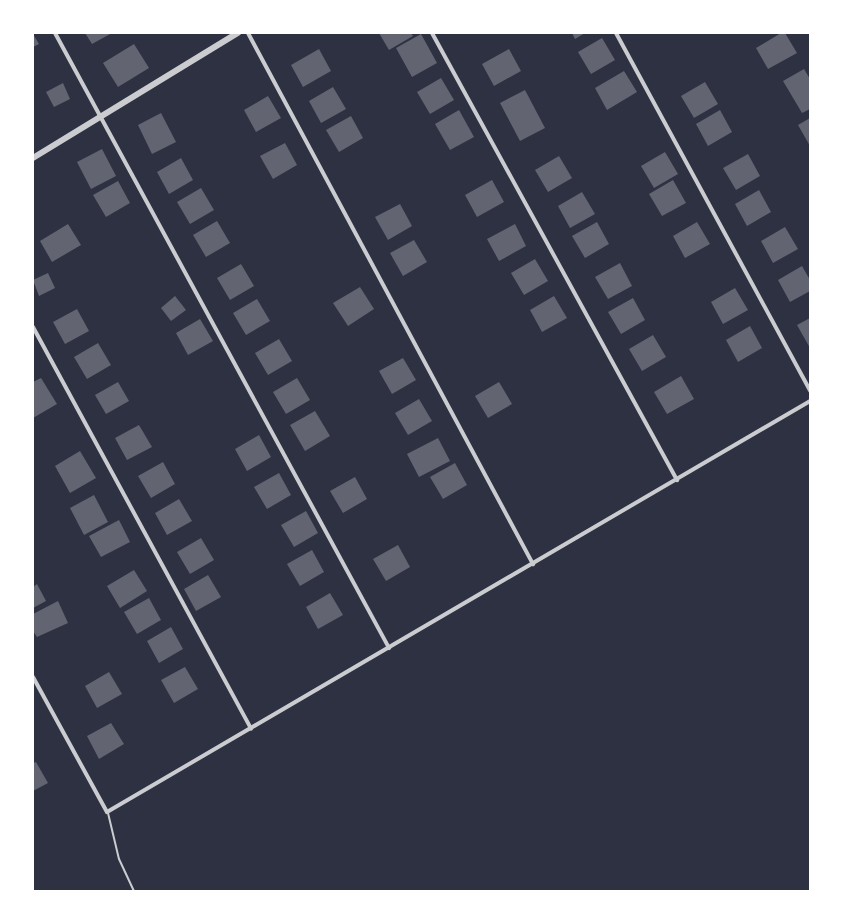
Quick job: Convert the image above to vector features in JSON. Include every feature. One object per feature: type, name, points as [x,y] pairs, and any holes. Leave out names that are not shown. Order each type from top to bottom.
[{"type":"street","points":[[55,33],[389,648]]},
{"type":"street","points":[[33,158],[101,118],[238,33]]},
{"type":"street","points":[[248,33],[533,564]]},
{"type":"street","points":[[432,33],[677,480]]},
{"type":"street","points":[[616,33],[810,391]]},
{"type":"street","points":[[33,327],[251,729]]},
{"type":"street","points":[[33,677],[107,812],[810,402]]},
{"type":"lane","points":[[107,812],[119,859],[134,891]]},
{"type":"building","points":[[85,33],[112,33],[92,44]]},
{"type":"building","points":[[379,33],[411,33],[413,36],[389,50]]},
{"type":"building","points":[[572,33],[585,33],[575,39]]},
{"type":"building","points":[[781,33],[785,33],[797,53],[768,69],[756,48]]},
{"type":"building","points":[[33,34],[39,44],[33,47]]},
{"type":"building","points":[[421,34],[437,63],[412,77],[396,48]]},
{"type":"building","points":[[602,38],[615,60],[591,74],[578,52]]},
{"type":"building","points":[[134,44],[149,68],[118,87],[103,63]]},
{"type":"building","points":[[319,49],[331,71],[303,87],[291,65]]},
{"type":"building","points":[[509,49],[521,71],[494,86],[482,64]]},
{"type":"building","points":[[804,69],[810,79],[810,109],[802,113],[783,81]]},
{"type":"building","points":[[624,71],[637,92],[607,110],[595,88]]},
{"type":"building","points":[[441,78],[454,100],[430,114],[417,92]]},
{"type":"building","points":[[705,82],[718,104],[694,118],[681,96]]},
{"type":"building","points":[[63,83],[70,99],[54,107],[46,92]]},
{"type":"building","points":[[333,87],[346,109],[321,123],[309,101]]},
{"type":"building","points":[[525,90],[545,128],[520,141],[500,103]]},
{"type":"building","points":[[268,96],[281,118],[256,132],[244,110]]},
{"type":"building","points":[[459,110],[474,137],[450,150],[435,124]]},
{"type":"building","points":[[720,110],[732,132],[708,146],[696,124]]},
{"type":"building","points":[[161,113],[176,142],[152,154],[138,125]]},
{"type":"building","points":[[351,116],[363,138],[339,152],[326,130]]},
{"type":"building","points":[[810,118],[810,146],[798,125]]},
{"type":"building","points":[[285,143],[297,165],[273,179],[260,156]]},
{"type":"building","points":[[102,149],[116,176],[91,189],[77,162]]},
{"type":"building","points":[[665,152],[678,174],[654,188],[641,166]]},
{"type":"building","points":[[748,154],[760,176],[736,190],[723,168]]},
{"type":"building","points":[[559,156],[572,178],[548,192],[535,170]]},
{"type":"building","points":[[181,158],[193,180],[169,194],[157,172]]},
{"type":"building","points":[[492,180],[504,202],[477,217],[465,195]]},
{"type":"building","points":[[673,180],[686,203],[662,216],[649,194]]},
{"type":"building","points":[[118,181],[130,203],[106,217],[93,195]]},
{"type":"building","points":[[201,188],[214,210],[190,224],[177,202]]},
{"type":"building","points":[[759,190],[771,212],[747,226],[735,204]]},
{"type":"building","points":[[582,192],[595,214],[570,228],[558,206]]},
{"type":"building","points":[[400,204],[412,226],[388,240],[375,217]]},
{"type":"building","points":[[217,221],[230,243],[206,257],[193,235]]},
{"type":"building","points":[[597,222],[609,244],[585,258],[572,236]]},
{"type":"building","points":[[697,222],[710,244],[685,258],[673,236]]},
{"type":"building","points":[[68,224],[81,245],[52,262],[40,241]]},
{"type":"building","points":[[515,224],[526,246],[499,261],[487,239]]},
{"type":"building","points":[[785,227],[798,249],[773,263],[761,241]]},
{"type":"building","points":[[414,240],[427,262],[403,276],[390,253]]},
{"type":"building","points":[[535,259],[548,281],[524,295],[511,273]]},
{"type":"building","points":[[620,263],[632,286],[608,299],[595,277]]},
{"type":"building","points":[[241,264],[254,286],[230,300],[217,278]]},
{"type":"building","points":[[802,266],[810,280],[810,291],[790,302],[778,280]]},
{"type":"building","points":[[48,273],[55,288],[39,296],[33,280]]},
{"type":"building","points":[[360,287],[374,309],[348,326],[333,303]]},
{"type":"building","points":[[735,288],[748,310],[723,324],[711,302]]},
{"type":"building","points":[[175,296],[186,310],[171,321],[161,308]]},
{"type":"building","points":[[554,296],[567,318],[542,332],[530,310]]},
{"type":"building","points":[[633,298],[645,320],[621,334],[608,312]]},
{"type":"building","points":[[257,299],[270,321],[246,335],[233,313]]},
{"type":"building","points":[[77,309],[89,331],[65,344],[53,322]]},
{"type":"building","points":[[810,318],[810,348],[797,325]]},
{"type":"building","points":[[200,319],[213,341],[188,355],[176,333]]},
{"type":"building","points":[[750,326],[762,348],[738,362],[726,340]]},
{"type":"building","points":[[653,335],[666,357],[642,371],[629,349]]},
{"type":"building","points":[[279,339],[292,361],[268,375],[255,353]]},
{"type":"building","points":[[98,343],[111,365],[87,379],[74,357]]},
{"type":"building","points":[[403,358],[416,380],[392,394],[379,371]]},
{"type":"building","points":[[681,376],[694,399],[667,414],[654,392]]},
{"type":"building","points":[[41,378],[57,404],[33,418],[33,382]]},
{"type":"building","points":[[297,378],[310,400],[286,414],[273,392]]},
{"type":"building","points":[[118,382],[129,401],[106,414],[95,395]]},
{"type":"building","points":[[499,382],[512,404],[488,418],[475,396]]},
{"type":"building","points":[[419,399],[432,421],[408,435],[395,413]]},
{"type":"building","points":[[315,411],[330,436],[305,451],[290,425]]},
{"type":"building","points":[[139,425],[152,447],[127,460],[115,438]]},
{"type":"building","points":[[259,435],[271,457],[247,471],[235,449]]},
{"type":"building","points":[[438,438],[450,461],[419,477],[407,454]]},
{"type":"building","points":[[80,451],[96,478],[70,493],[55,466]]},
{"type":"building","points":[[163,462],[175,484],[151,498],[138,476]]},
{"type":"building","points":[[455,463],[467,485],[443,499],[430,477]]},
{"type":"building","points":[[279,473],[291,495],[267,509],[254,487]]},
{"type":"building","points":[[355,477],[367,499],[343,513],[330,491]]},
{"type":"building","points":[[94,495],[108,522],[84,535],[70,508]]},
{"type":"building","points":[[179,499],[192,521],[167,535],[155,513]]},
{"type":"building","points":[[306,511],[318,533],[294,547],[281,525]]},
{"type":"building","points":[[119,520],[130,542],[101,557],[89,536]]},
{"type":"building","points":[[201,538],[214,560],[190,574],[177,552]]},
{"type":"building","points":[[398,545],[410,567],[386,581],[373,559]]},
{"type":"building","points":[[312,550],[324,572],[300,586],[287,564]]},
{"type":"building","points":[[134,570],[147,591],[120,608],[107,586]]},
{"type":"building","points":[[208,575],[221,597],[196,611],[184,589]]},
{"type":"building","points":[[37,584],[46,601],[33,608],[33,587]]},
{"type":"building","points":[[330,593],[343,615],[318,629],[306,607]]},
{"type":"building","points":[[149,598],[161,620],[137,634],[124,612]]},
{"type":"building","points":[[58,601],[68,623],[37,637],[33,631],[33,614]]},
{"type":"building","points":[[171,627],[183,649],[159,663],[147,641]]},
{"type":"building","points":[[185,667],[198,689],[174,703],[161,680]]},
{"type":"building","points":[[109,672],[122,694],[97,708],[85,686]]},
{"type":"building","points":[[111,723],[124,744],[99,759],[87,736]]},
{"type":"building","points":[[36,762],[48,783],[33,791],[33,763]]}]
